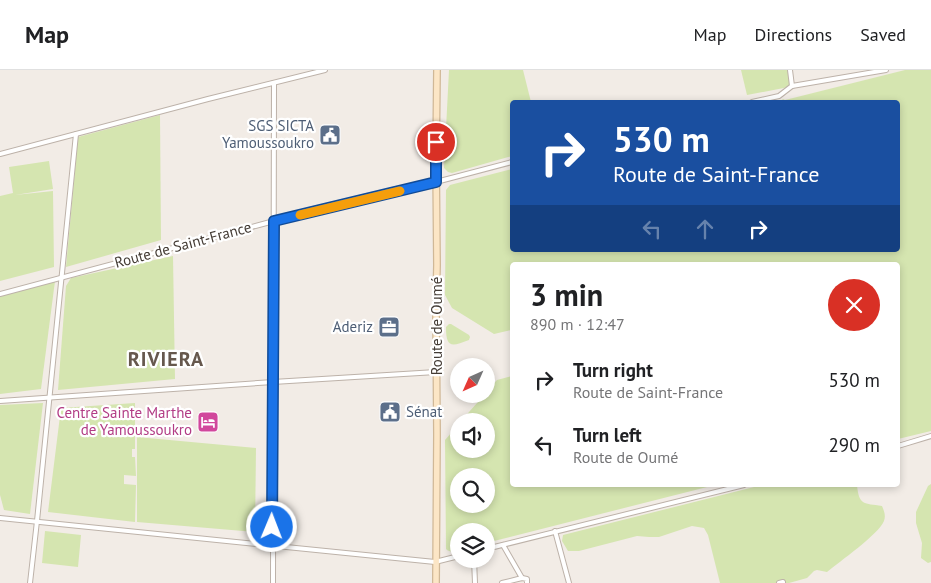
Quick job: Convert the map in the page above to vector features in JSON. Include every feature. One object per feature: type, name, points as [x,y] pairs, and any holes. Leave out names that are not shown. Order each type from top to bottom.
[{"type":"main road","name":"Route de Oumé","points":[[436,583],[437,70]]},
{"type":"street","points":[[0,154],[326,70]]},
{"type":"street","points":[[790,70],[792,86]]},
{"type":"street","points":[[761,100],[779,96],[792,86],[886,70]]},
{"type":"street","points":[[272,583],[274,83]]},
{"type":"street","points":[[30,583],[76,134]]},
{"type":"street","name":"Route de Saint-France","points":[[0,294],[274,221],[510,163]]},
{"type":"street","points":[[0,401],[436,372]]},
{"type":"street","points":[[900,445],[931,436]]},
{"type":"street","points":[[495,547],[736,487]]},
{"type":"street","points":[[0,518],[435,562],[450,558]]},
{"type":"street","points":[[555,531],[569,583]]},
{"type":"street","points":[[503,545],[522,578]]},
{"type":"street","points":[[474,568],[475,583]]},
{"type":"street","points":[[502,583],[522,578],[527,579],[527,583]]},
{"type":"green space","points":[[449,70],[523,70],[530,100],[510,100],[510,157],[452,173],[444,168]]},
{"type":"green space","points":[[741,70],[789,70],[792,82],[789,87],[747,95]]},
{"type":"green space","points":[[905,70],[931,70],[931,431],[900,439],[900,262],[510,262],[510,330],[494,334],[452,308],[445,295],[446,190],[450,185],[510,170],[510,252],[900,252],[900,100],[785,100]]},
{"type":"green space","points":[[160,115],[161,240],[66,267],[78,137]]},
{"type":"green space","points":[[49,161],[53,189],[15,195],[53,191],[54,267],[0,281],[0,196],[13,193],[9,167]]},
{"type":"green space","points":[[173,256],[175,379],[58,390],[66,286],[71,278]]},
{"type":"green space","points":[[55,281],[41,389],[0,394],[0,296]]},
{"type":"green space","points":[[449,324],[469,335],[469,340],[458,344],[451,344],[446,334],[446,327]]},
{"type":"green space","points":[[510,377],[510,487],[707,487],[495,541],[495,523],[450,523],[449,551],[446,549],[445,440],[450,434],[450,458],[495,458],[495,413],[468,413],[477,403],[495,403],[495,382]]},
{"type":"green space","points":[[43,403],[30,514],[4,510],[0,495],[0,405]]},
{"type":"green space","points":[[135,403],[135,449],[132,449],[132,457],[135,457],[136,476],[124,475],[124,484],[136,485],[135,522],[48,512],[61,408]]},
{"type":"green space","points":[[137,437],[256,448],[255,532],[137,522]]},
{"type":"green space","points":[[931,484],[931,562],[928,563],[921,558],[922,543],[916,523],[916,512],[928,486]]},
{"type":"green space","points":[[754,487],[857,487],[861,500],[882,506],[885,515],[881,527],[875,533],[827,572],[817,570],[807,578],[789,583],[720,583],[708,535],[704,528],[692,526],[659,537],[637,536],[579,551],[568,551],[562,541],[563,535]]},
{"type":"green space","points":[[45,531],[81,535],[78,567],[42,563]]},
{"type":"slow traffic","points":[[300,215],[400,191]]},
{"type":"place","name":"SGS SICTA Yamoussoukro","points":[[330,135]]},
{"type":"place","name":"Aderiz","points":[[389,327]]},
{"type":"place","name":"Sénat","points":[[390,412]]},
{"type":"place","name":"Centre Sainte Marthe de Yamoussoukro","points":[[208,422]]},
{"type":"district","name":"RIVIERA","points":[[166,359]]},
{"type":"route","points":[[272,527],[274,221],[436,182],[436,142]]}]
